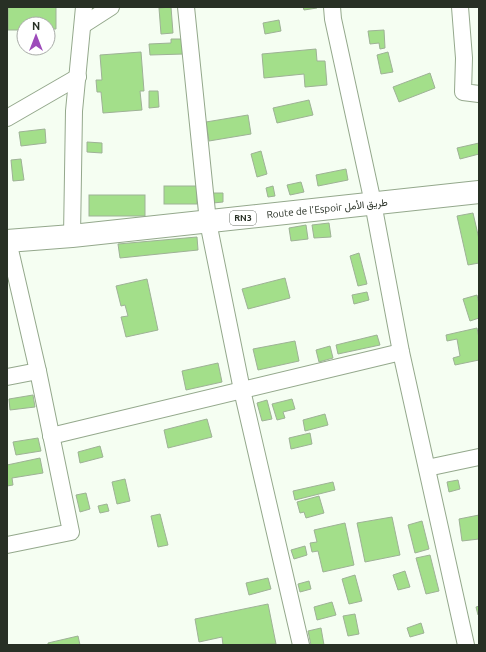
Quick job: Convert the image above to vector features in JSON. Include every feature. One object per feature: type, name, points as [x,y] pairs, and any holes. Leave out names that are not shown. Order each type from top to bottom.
[{"type":"highway","name":"Route de l’Espoir طريق الأمل","points":[[8,241],[208,222],[479,192]]},
{"type":"street","points":[[72,236],[74,111],[84,7]]},
{"type":"street","points":[[83,25],[110,7]]},
{"type":"street","points":[[186,7],[208,222],[242,390],[301,645]]},
{"type":"street","points":[[332,7],[333,19],[373,203],[401,352],[466,645]]},
{"type":"street","points":[[460,7],[464,58],[463,92],[479,94]]},
{"type":"street","points":[[7,118],[78,77]]},
{"type":"street","points":[[7,544],[71,532],[38,371],[8,241]]},
{"type":"street","points":[[51,436],[401,352]]},
{"type":"street","points":[[7,377],[38,371]]},
{"type":"street","points":[[427,468],[479,457]]},
{"type":"building","points":[[8,7],[56,7],[56,16],[16,16],[16,30],[8,30]]},
{"type":"building","points":[[171,7],[173,33],[161,34],[159,8]]},
{"type":"building","points":[[303,7],[317,7],[317,8],[304,10]]},
{"type":"building","points":[[279,20],[281,31],[265,34],[263,23]]},
{"type":"building","points":[[384,30],[385,48],[380,49],[379,43],[370,44],[368,31]]},
{"type":"building","points":[[171,39],[184,39],[184,54],[150,55],[149,44],[171,43]]},
{"type":"building","points":[[316,49],[317,61],[325,61],[327,85],[305,87],[304,74],[264,78],[262,54]]},
{"type":"building","points":[[141,52],[144,91],[140,91],[142,110],[103,113],[101,92],[97,92],[96,80],[102,80],[100,55]]},
{"type":"building","points":[[388,52],[393,72],[381,74],[377,55]]},
{"type":"building","points":[[430,73],[435,88],[399,102],[393,87]]},
{"type":"building","points":[[149,91],[158,91],[159,107],[149,108]]},
{"type":"building","points":[[309,100],[313,115],[277,123],[273,108]]},
{"type":"building","points":[[248,115],[251,134],[209,141],[206,122]]},
{"type":"building","points":[[45,129],[46,143],[21,146],[19,132]]},
{"type":"building","points":[[87,142],[102,143],[102,153],[87,152]]},
{"type":"building","points":[[479,143],[479,154],[460,159],[457,148]]},
{"type":"building","points":[[261,151],[267,174],[257,177],[251,154]]},
{"type":"building","points":[[21,159],[24,180],[13,181],[11,160]]},
{"type":"building","points":[[346,169],[348,180],[318,186],[316,175]]},
{"type":"building","points":[[301,182],[304,192],[290,195],[287,185]]},
{"type":"building","points":[[164,186],[197,186],[197,204],[164,204]]},
{"type":"building","points":[[273,186],[275,196],[268,197],[266,188]]},
{"type":"building","points":[[213,193],[223,193],[223,202],[213,203]]},
{"type":"building","points":[[89,195],[145,195],[145,216],[89,216]]},
{"type":"building","points":[[473,213],[479,239],[479,263],[468,265],[457,216]]},
{"type":"building","points":[[329,223],[331,237],[314,238],[312,225]]},
{"type":"building","points":[[306,225],[308,239],[291,241],[289,228]]},
{"type":"building","points":[[197,237],[198,250],[120,258],[118,244]]},
{"type":"building","points":[[359,253],[367,284],[358,286],[350,256]]},
{"type":"building","points":[[285,278],[290,298],[248,309],[242,289]]},
{"type":"building","points":[[147,279],[158,330],[126,337],[121,317],[128,316],[125,305],[121,306],[116,286]]},
{"type":"building","points":[[367,292],[369,300],[354,304],[352,295]]},
{"type":"building","points":[[477,295],[479,304],[479,318],[470,321],[463,299]]},
{"type":"building","points":[[477,328],[479,338],[479,360],[455,365],[453,358],[460,356],[457,339],[447,341],[446,335]]},
{"type":"building","points":[[377,335],[380,345],[338,354],[336,345]]},
{"type":"building","points":[[295,341],[299,361],[258,370],[253,349]]},
{"type":"building","points":[[330,346],[333,358],[319,362],[316,350]]},
{"type":"building","points":[[218,363],[222,382],[186,390],[182,371]]},
{"type":"building","points":[[33,395],[35,407],[10,410],[9,399]]},
{"type":"building","points":[[292,399],[295,409],[283,412],[285,418],[277,420],[272,404]]},
{"type":"building","points":[[267,400],[272,419],[262,421],[257,403]]},
{"type":"building","points":[[325,414],[328,425],[305,431],[303,420]]},
{"type":"building","points":[[207,419],[212,437],[168,448],[164,430]]},
{"type":"building","points":[[310,433],[312,444],[291,449],[289,438]]},
{"type":"building","points":[[38,438],[41,451],[16,455],[13,442]]},
{"type":"building","points":[[100,446],[103,457],[80,463],[78,452]]},
{"type":"building","points":[[40,458],[43,473],[12,478],[13,485],[7,486],[7,465]]},
{"type":"building","points":[[125,479],[130,501],[117,504],[112,482]]},
{"type":"building","points":[[458,480],[460,489],[449,492],[447,482]]},
{"type":"building","points":[[333,482],[335,490],[295,500],[293,491]]},
{"type":"building","points":[[86,493],[90,509],[80,512],[76,495]]},
{"type":"building","points":[[319,496],[324,513],[306,518],[304,512],[300,513],[297,502]]},
{"type":"building","points":[[107,504],[109,511],[100,513],[98,506]]},
{"type":"building","points":[[160,514],[168,545],[158,547],[151,516]]},
{"type":"building","points":[[479,515],[479,539],[462,541],[459,519]]},
{"type":"building","points":[[392,517],[400,555],[365,562],[357,523]]},
{"type":"building","points":[[422,521],[429,549],[415,553],[408,525]]},
{"type":"building","points":[[345,523],[354,565],[323,572],[318,551],[312,552],[310,543],[317,542],[314,530]]},
{"type":"building","points":[[305,546],[307,555],[294,559],[291,550]]},
{"type":"building","points":[[430,555],[439,591],[426,594],[416,558]]},
{"type":"building","points":[[405,571],[410,587],[398,590],[393,575]]},
{"type":"building","points":[[355,575],[362,601],[349,604],[342,579]]},
{"type":"building","points":[[268,578],[271,589],[249,595],[246,583]]},
{"type":"building","points":[[309,581],[311,589],[300,592],[298,584]]},
{"type":"building","points":[[332,602],[336,615],[317,620],[314,607]]},
{"type":"building","points":[[268,604],[276,644],[223,645],[222,637],[199,642],[195,619]]},
{"type":"building","points":[[479,606],[479,614],[478,615],[476,607]]},
{"type":"building","points":[[355,614],[359,634],[348,636],[343,616]]},
{"type":"building","points":[[421,623],[424,633],[410,637],[407,628]]},
{"type":"building","points":[[321,628],[324,645],[311,645],[308,631]]},
{"type":"building","points":[[78,636],[80,645],[48,645],[48,643]]}]
